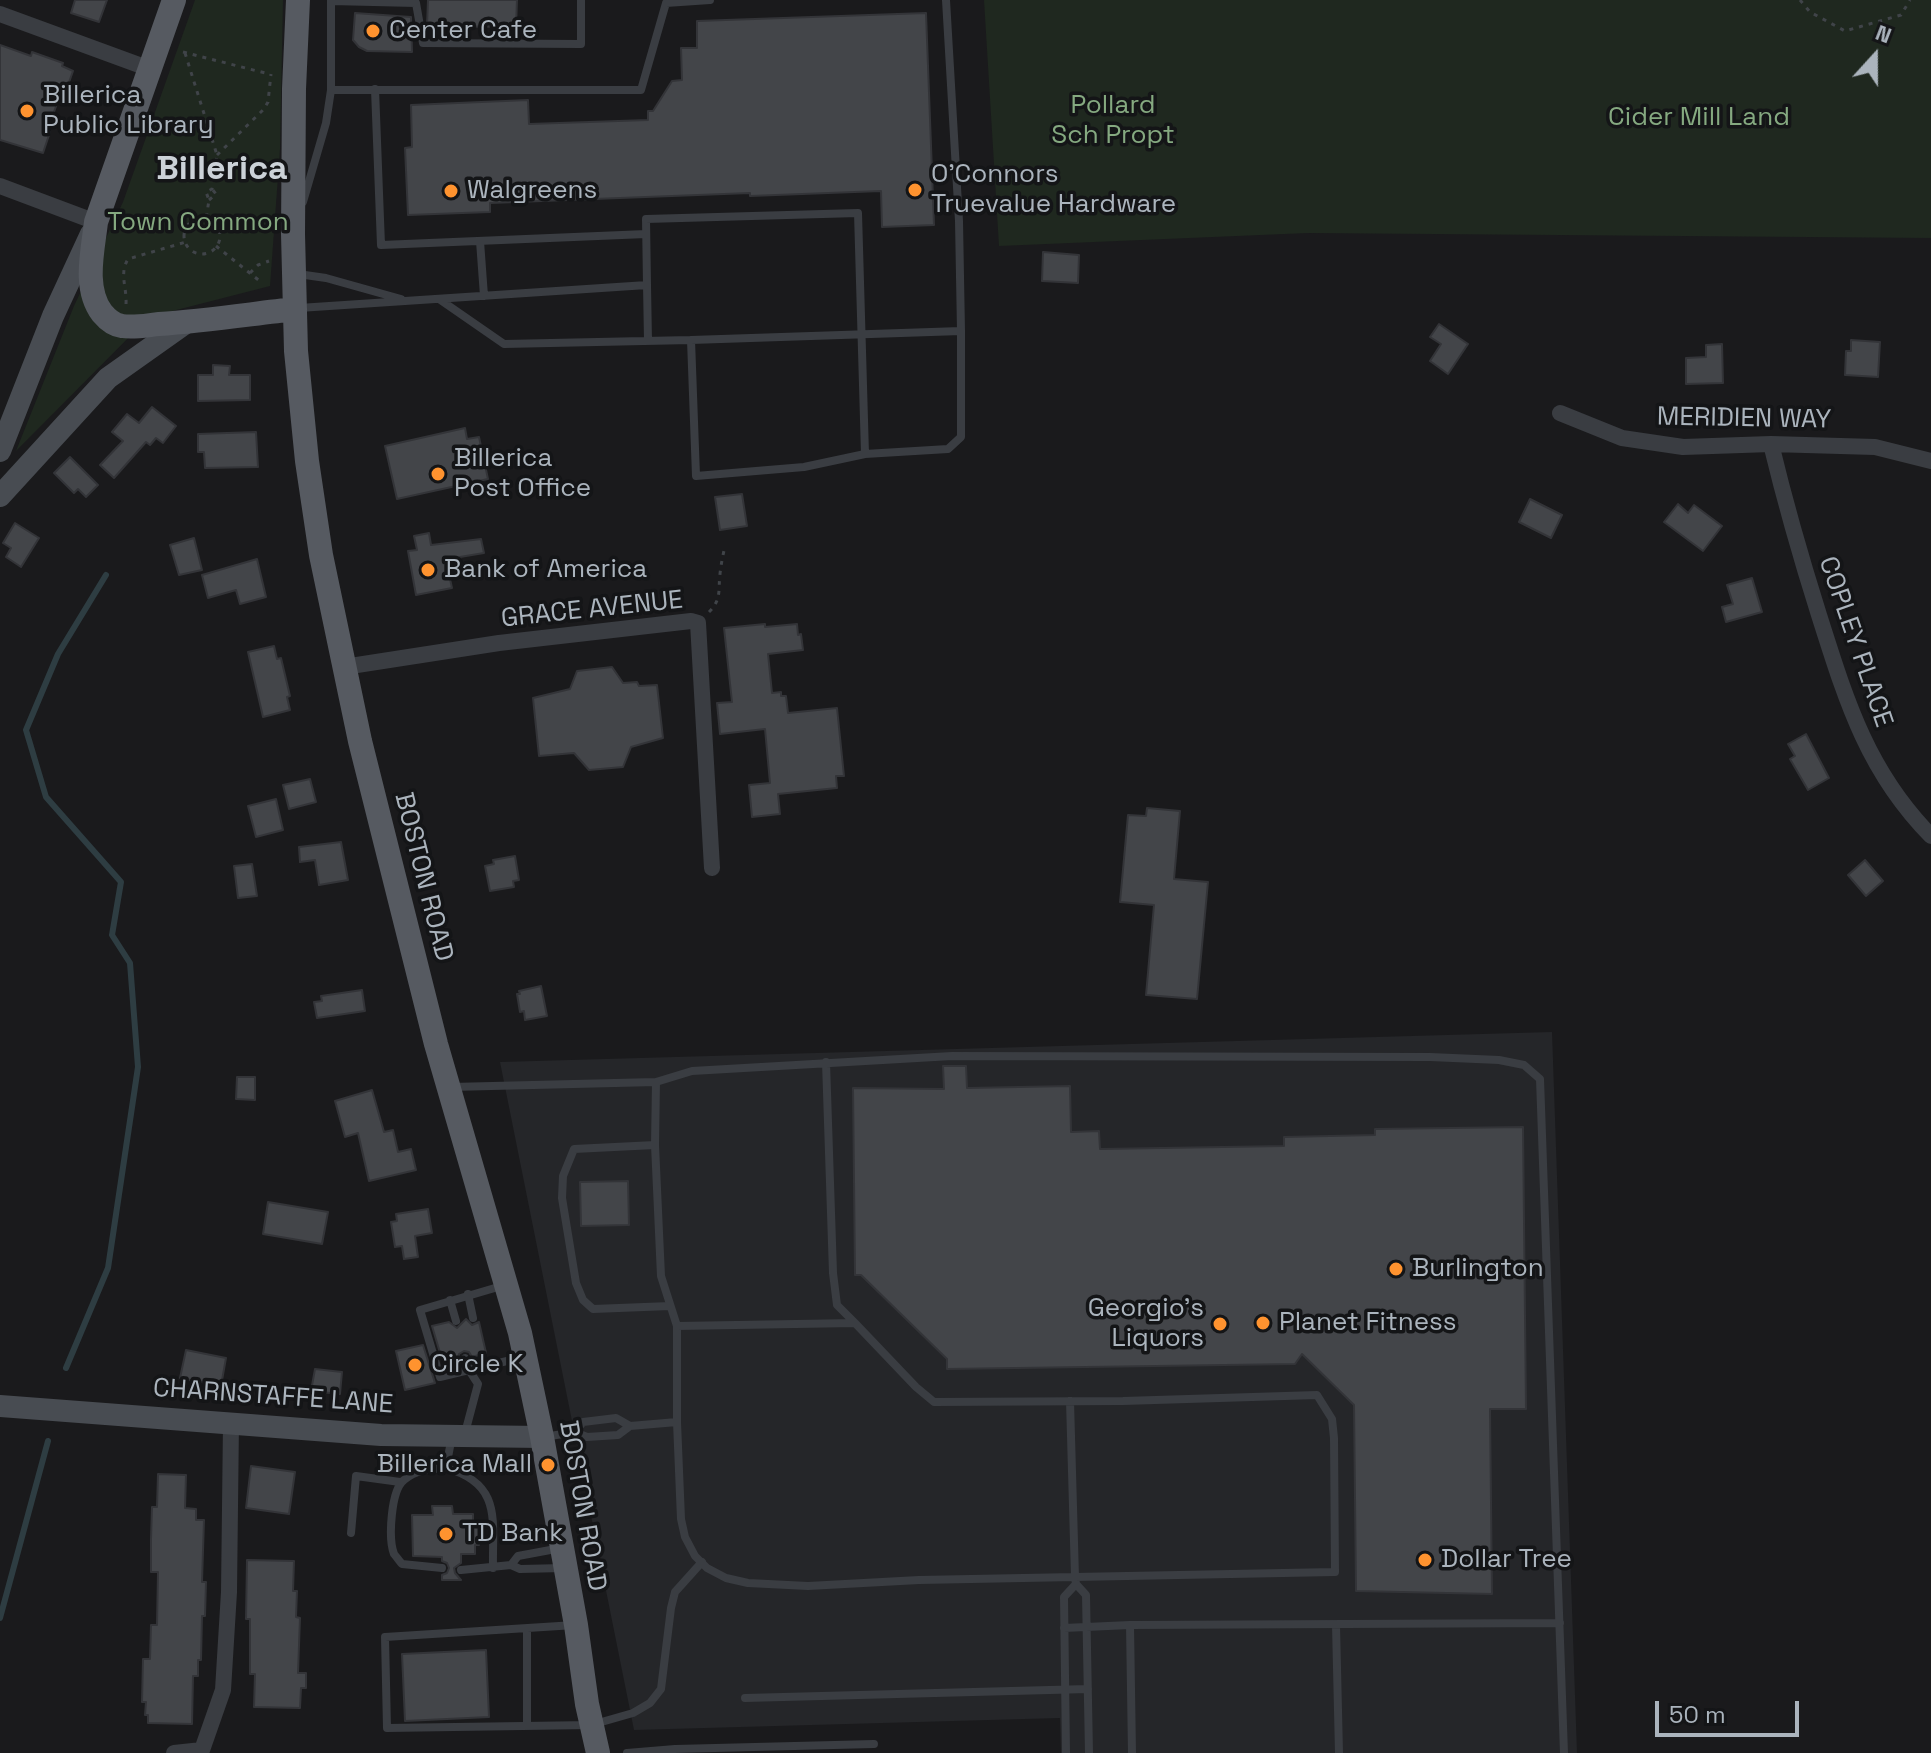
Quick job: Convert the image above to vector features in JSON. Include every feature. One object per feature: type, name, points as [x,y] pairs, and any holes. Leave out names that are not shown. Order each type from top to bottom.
[{"type":"main road","points":[[0,451],[53,316],[96,222],[174,0]]},
{"type":"main road","name":"BOSTON ROAD","points":[[298,0],[293,234],[296,351],[307,461],[321,555],[344,667],[448,1087],[525,1357],[598,1753]]},
{"type":"main road","points":[[96,222],[92,285],[101,312],[111,322],[122,326],[187,322],[295,309]]},
{"type":"main road","points":[[0,496],[108,378],[187,322]]},
{"type":"main road","name":"CHARNSTAFFE LANE","points":[[0,1406],[381,1435],[542,1437]]},
{"type":"street","points":[[0,14],[150,69]]},
{"type":"street","points":[[0,186],[96,222]]},
{"type":"street","name":"MERIDIEN WAY","points":[[1560,413],[1622,438],[1683,447],[1771,444],[1875,447],[1931,461]]},
{"type":"street","name":"COPLEY PLACE","points":[[1771,444],[1789,519],[1864,745],[1903,808],[1931,836]]},
{"type":"street","name":"GRACE AVENUE","points":[[344,667],[499,643],[691,621],[698,623],[712,868]]},
{"type":"street","points":[[174,1753],[203,1752],[223,1690],[229,1592],[231,1422]]},
{"type":"lane","points":[[293,234],[326,123],[331,90],[331,0],[416,3],[423,43],[581,44],[581,0]]},
{"type":"lane","points":[[331,90],[641,90],[666,3],[710,0]]},
{"type":"lane","points":[[691,340],[696,476],[804,467],[865,454],[948,449],[961,437],[959,221],[946,0]]},
{"type":"lane","points":[[375,89],[381,245],[646,234]]},
{"type":"lane","points":[[648,341],[646,219],[858,213],[865,454]]},
{"type":"lane","points":[[480,241],[484,296]]},
{"type":"lane","points":[[294,273],[326,278],[409,301]]},
{"type":"lane","points":[[295,309],[647,285]]},
{"type":"lane","points":[[439,299],[504,344],[961,331]]},
{"type":"lane","points":[[448,1087],[656,1082],[692,1071],[952,1056],[1382,1057],[1499,1060],[1524,1065],[1540,1079],[1564,1753]]},
{"type":"lane","points":[[656,1082],[655,1145],[661,1276],[677,1326],[681,1519],[685,1537],[695,1556],[702,1562],[726,1578],[748,1583],[808,1586],[864,1582],[1075,1580],[1335,1572],[1334,1438],[1332,1419],[1317,1395],[934,1402],[916,1387],[837,1305],[833,1273],[826,1062]]},
{"type":"lane","points":[[655,1145],[574,1149],[563,1176],[562,1198],[576,1283],[583,1300],[593,1309],[670,1306]]},
{"type":"lane","points":[[505,1285],[420,1310],[440,1377],[525,1357]]},
{"type":"lane","points":[[468,1294],[473,1318]]},
{"type":"lane","points":[[450,1300],[456,1321]]},
{"type":"lane","points":[[677,1326],[855,1323]]},
{"type":"lane","points":[[482,1354],[485,1366]]},
{"type":"lane","points":[[446,1468],[478,1384],[465,1358]]},
{"type":"lane","points":[[1066,1753],[1064,1597],[1075,1580],[1070,1401]]},
{"type":"lane","points":[[575,1432],[583,1422],[616,1418],[630,1426]]},
{"type":"lane","points":[[542,1437],[575,1432],[587,1437],[618,1435],[630,1426],[677,1422]]},
{"type":"lane","points":[[442,1568],[402,1564],[394,1554],[394,1498],[400,1482],[419,1470],[446,1468],[472,1477],[489,1503],[495,1525],[493,1568]]},
{"type":"lane","points":[[351,1533],[356,1476],[400,1482]]},
{"type":"lane","points":[[511,1565],[518,1556],[563,1558]]},
{"type":"lane","points":[[461,1570],[511,1565],[520,1569],[563,1558]]},
{"type":"lane","points":[[576,1625],[385,1637],[387,1728],[591,1725],[633,1713],[650,1703],[661,1689],[675,1592],[702,1562]]},
{"type":"lane","points":[[1075,1580],[1086,1595],[1089,1753]]},
{"type":"lane","points":[[1064,1628],[1560,1623]]},
{"type":"lane","points":[[1130,1625],[1132,1753]]},
{"type":"lane","points":[[1336,1625],[1339,1753]]},
{"type":"lane","points":[[527,1629],[527,1726]]},
{"type":"lane","points":[[745,1698],[1088,1689]]},
{"type":"lane","points":[[627,1753],[874,1744]]},
{"type":"path","points":[[1800,0],[1810,12],[1845,31],[1901,15],[1910,0]]},
{"type":"path","points":[[206,219],[209,200],[206,192],[212,189],[217,155],[182,52],[278,76]]},
{"type":"path","points":[[217,155],[264,109],[268,102],[271,74]]},
{"type":"path","points":[[206,219],[219,230],[219,241],[207,253],[201,254],[190,250],[184,234],[190,223],[206,219]]},
{"type":"path","points":[[126,304],[127,292],[122,272],[128,259],[186,242]]},
{"type":"path","points":[[216,246],[261,282]]},
{"type":"path","points":[[250,273],[258,265],[269,261]]},
{"type":"path","points":[[698,623],[718,604],[725,546]]},
{"type":"shaded area","name":"Billerica Mall","points":[[1552,1032],[1577,1753],[1061,1753],[1060,1718],[634,1730],[500,1062]]},
{"type":"green space","name":"Town Common","points":[[195,0],[283,0],[280,149],[270,286],[149,317],[16,451],[74,306],[123,202]]},
{"type":"green space","name":"Cider Mill Land","points":[[984,0],[1931,0],[1931,238],[1308,233],[999,246]]},
{"type":"building","points":[[75,0],[107,0],[99,22],[71,13]]},
{"type":"building","points":[[428,0],[517,0],[516,27],[427,26]]},
{"type":"building","points":[[355,13],[411,17],[412,52],[367,51],[359,47],[353,40]]},
{"type":"building","points":[[926,13],[934,225],[882,227],[881,191],[490,203],[490,212],[408,215],[405,148],[412,147],[411,105],[528,100],[529,124],[648,120],[648,111],[653,111],[672,81],[682,80],[681,48],[697,48],[697,21]]},
{"type":"building","name":"Billerica Public Library","points":[[0,45],[63,63],[62,66],[73,71],[66,91],[62,90],[47,131],[50,132],[43,153],[0,140]]},
{"type":"building","points":[[1043,252],[1079,255],[1078,283],[1042,281]]},
{"type":"building","points":[[1439,324],[1468,344],[1448,374],[1430,361],[1441,344],[1430,337]]},
{"type":"building","points":[[1851,340],[1880,342],[1878,377],[1845,375],[1846,351],[1851,351]]},
{"type":"building","points":[[1722,344],[1723,383],[1686,384],[1686,358],[1706,357],[1706,345]]},
{"type":"building","points":[[213,365],[230,366],[229,375],[250,375],[250,400],[198,401],[198,375],[213,375]]},
{"type":"building","points":[[152,407],[176,426],[163,443],[156,438],[150,445],[146,442],[114,478],[100,465],[123,441],[112,432],[127,414],[139,423]]},
{"type":"building","points":[[465,428],[467,439],[479,437],[488,479],[397,499],[385,446]]},
{"type":"building","points":[[256,432],[258,467],[205,468],[204,452],[198,452],[198,434]]},
{"type":"building","points":[[70,457],[98,485],[86,497],[78,489],[74,493],[54,473]]},
{"type":"building","points":[[742,494],[747,526],[720,530],[715,497]]},
{"type":"building","points":[[1530,499],[1562,515],[1551,538],[1519,522]]},
{"type":"building","points":[[1678,504],[1688,513],[1694,505],[1722,526],[1703,551],[1664,522]]},
{"type":"building","points":[[15,523],[39,538],[21,567],[6,557],[11,548],[3,543]]},
{"type":"building","points":[[429,533],[431,545],[481,539],[484,553],[460,557],[464,576],[450,579],[452,588],[416,595],[408,551],[417,550],[414,536]]},
{"type":"building","points":[[194,538],[202,570],[179,575],[170,545]]},
{"type":"building","points":[[257,559],[266,597],[240,604],[236,590],[208,598],[202,575]]},
{"type":"building","points":[[1752,578],[1762,612],[1726,622],[1722,607],[1733,604],[1727,585]]},
{"type":"building","points":[[765,624],[765,627],[797,624],[803,650],[768,654],[772,693],[781,692],[781,696],[786,696],[788,713],[837,708],[844,776],[836,776],[837,788],[778,794],[780,814],[752,817],[749,785],[770,783],[765,729],[720,734],[717,703],[732,702],[724,628]]},
{"type":"building","points":[[274,646],[277,659],[281,658],[290,710],[263,717],[248,652]]},
{"type":"building","points":[[612,667],[623,683],[657,685],[663,738],[631,747],[623,767],[589,770],[574,753],[539,756],[533,698],[570,689],[577,671]]},
{"type":"building","points":[[1806,734],[1829,778],[1808,790],[1790,759],[1795,756],[1788,744]]},
{"type":"building","points":[[310,779],[316,802],[289,809],[283,785]]},
{"type":"building","points":[[276,799],[283,830],[256,837],[248,806]]},
{"type":"building","points":[[1147,808],[1180,811],[1174,879],[1208,882],[1197,999],[1146,995],[1154,905],[1120,902],[1128,815],[1146,816]]},
{"type":"building","points":[[341,842],[348,880],[319,885],[315,860],[300,862],[299,847]]},
{"type":"building","points":[[515,856],[519,880],[513,881],[514,887],[490,891],[485,866],[494,864],[493,860]]},
{"type":"building","points":[[1865,860],[1883,881],[1866,896],[1848,875]]},
{"type":"building","points":[[252,864],[257,896],[238,898],[234,866]]},
{"type":"building","points":[[541,986],[547,1016],[525,1020],[524,1011],[520,1012],[517,994]]},
{"type":"building","points":[[362,990],[365,1011],[317,1018],[314,1002],[322,1001],[321,996]]},
{"type":"building","points":[[943,1066],[966,1066],[967,1088],[1070,1086],[1071,1132],[1099,1131],[1100,1149],[1284,1146],[1284,1137],[1375,1135],[1375,1129],[1523,1127],[1526,1409],[1490,1409],[1492,1594],[1356,1591],[1354,1405],[1302,1354],[1295,1364],[947,1369],[947,1359],[861,1275],[855,1275],[853,1088],[944,1089]]},
{"type":"building","points":[[237,1077],[255,1077],[255,1100],[236,1099]]},
{"type":"building","points":[[372,1090],[384,1132],[393,1130],[398,1152],[411,1149],[416,1170],[369,1181],[358,1133],[345,1137],[335,1101]]},
{"type":"building","points":[[628,1181],[629,1225],[581,1226],[580,1182]]},
{"type":"building","points":[[268,1202],[328,1212],[322,1244],[263,1234]]},
{"type":"building","points":[[428,1209],[432,1233],[415,1236],[418,1257],[404,1259],[402,1246],[395,1247],[391,1222],[397,1221],[396,1214]]},
{"type":"building","points":[[466,1319],[472,1325],[479,1322],[486,1353],[472,1357],[464,1351],[459,1354],[458,1360],[443,1363],[432,1326],[449,1322],[457,1328]]},
{"type":"building","name":"Circle K","points":[[423,1345],[435,1383],[405,1390],[396,1351]]},
{"type":"building","points":[[186,1350],[226,1358],[221,1386],[180,1378]]},
{"type":"building","points":[[315,1369],[342,1372],[340,1394],[311,1391]]},
{"type":"building","points":[[251,1466],[295,1472],[289,1514],[246,1508]]},
{"type":"building","points":[[158,1474],[186,1475],[185,1508],[196,1509],[196,1520],[204,1520],[202,1582],[206,1582],[205,1616],[202,1616],[198,1676],[193,1676],[192,1724],[148,1723],[146,1702],[142,1702],[143,1659],[150,1659],[151,1625],[157,1625],[158,1572],[151,1572],[151,1539],[152,1507],[157,1507]]},
{"type":"building","name":"TD Bank","points":[[432,1506],[452,1506],[453,1514],[473,1514],[473,1523],[479,1523],[479,1545],[475,1545],[475,1554],[461,1554],[461,1563],[454,1568],[461,1580],[442,1580],[442,1575],[449,1568],[442,1557],[413,1556],[412,1515],[433,1515]]},
{"type":"building","points":[[247,1560],[294,1561],[293,1591],[297,1591],[296,1617],[300,1618],[298,1673],[306,1673],[306,1688],[301,1688],[300,1708],[254,1707],[255,1674],[250,1674],[250,1619],[246,1619]]},
{"type":"building","points":[[486,1650],[489,1717],[405,1721],[402,1654]]},
{"type":"waterway","points":[[66,1368],[108,1268],[138,1067],[130,963],[112,935],[121,882],[46,797],[26,730],[58,654],[106,575]]},
{"type":"waterway","points":[[0,1618],[48,1441]]},
{"type":"place","name":"Center Cafe","points":[[373,31]]},
{"type":"place","name":"Billerica Public Library","points":[[27,111]]},
{"type":"place","name":"O'Connors Truevalue Hardware","points":[[915,190]]},
{"type":"place","name":"Walgreens","points":[[451,191]]},
{"type":"place","name":"Billerica Post Office","points":[[438,474]]},
{"type":"place","name":"Bank of America","points":[[428,570]]},
{"type":"place","name":"Burlington","points":[[1396,1269]]},
{"type":"place","name":"Planet Fitness","points":[[1263,1323]]},
{"type":"place","name":"Georgio's Liquors","points":[[1220,1324]]},
{"type":"place","name":"Circle K","points":[[415,1365]]},
{"type":"place","name":"Billerica Mall","points":[[548,1465]]},
{"type":"place","name":"TD Bank","points":[[446,1534]]},
{"type":"place","name":"Dollar Tree","points":[[1425,1560]]},
{"type":"district","name":"Billerica","points":[[222,170]]},
{"type":"park label","name":"Pollard Sch Propt","points":[[1113,121]]}]
